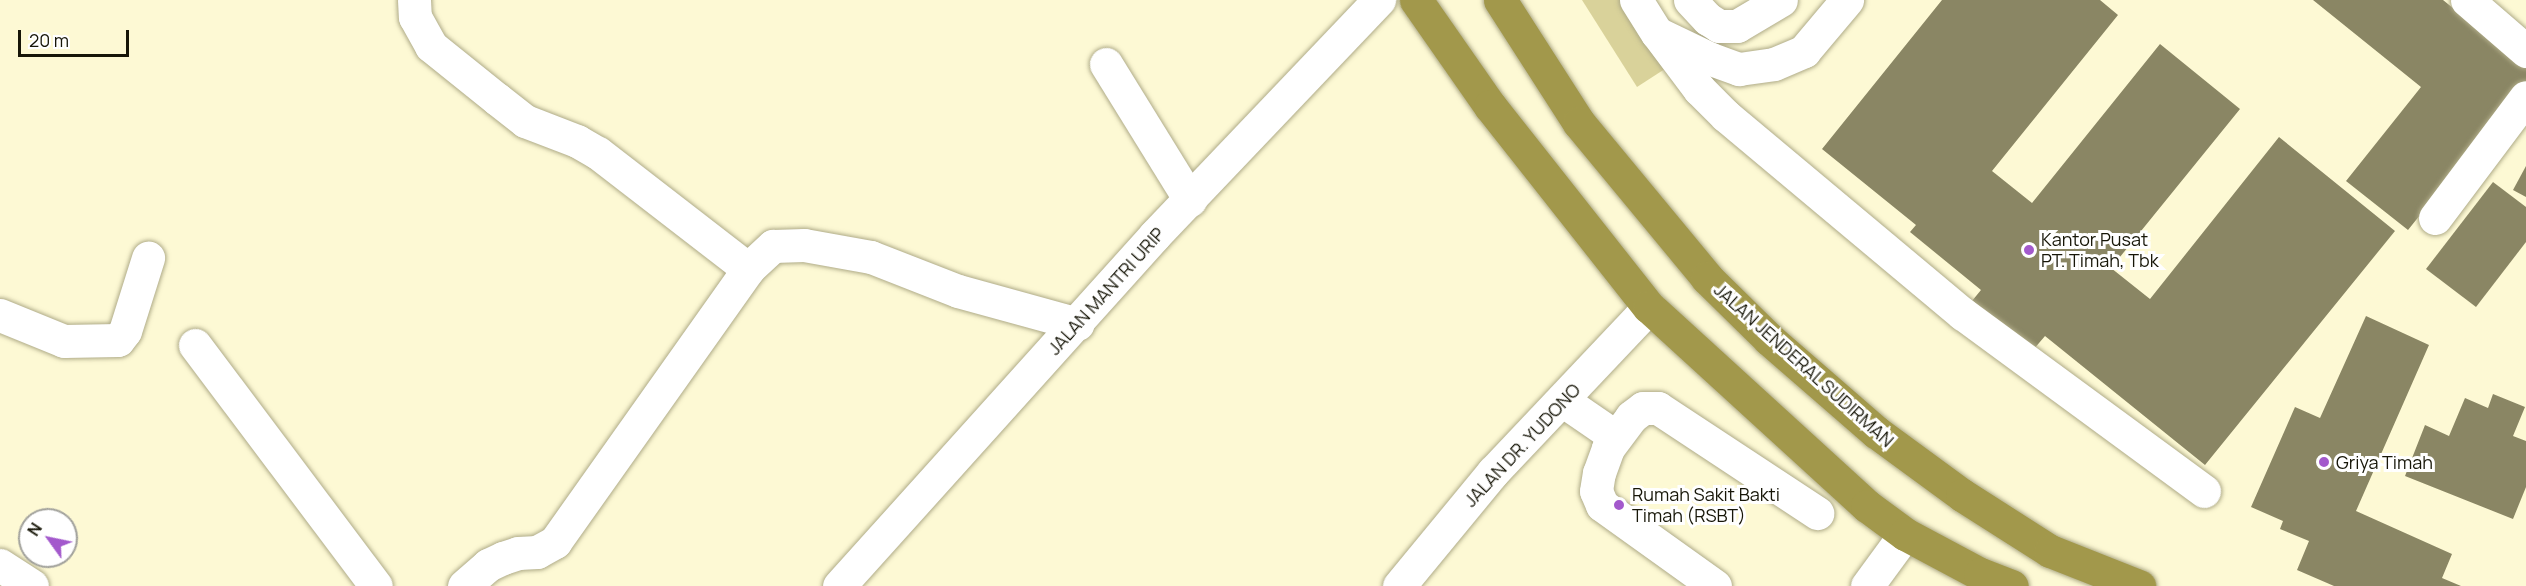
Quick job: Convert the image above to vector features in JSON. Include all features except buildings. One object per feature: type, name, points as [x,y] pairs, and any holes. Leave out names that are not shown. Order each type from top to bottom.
[{"type":"highway","points":[[1416,0],[1490,106],[1649,307],[1867,506],[1905,534],[1980,574],[2012,586]]},
{"type":"highway","name":"JALAN JENDERAL SUDIRMAN","points":[[1500,0],[1579,123],[1707,278],[1769,339],[1876,432],[1962,495],[2049,551],[2139,586]]},
{"type":"street","points":[[414,0],[415,17],[431,46],[496,99],[525,121],[577,141],[598,153],[748,269]]},
{"type":"street","name":"JALAN MANTRI URIP","points":[[839,586],[964,445],[1190,200],[1379,0]]},
{"type":"street","points":[[1636,0],[1657,33],[1699,89],[1726,116],[1964,314],[2204,491]]},
{"type":"street","points":[[1690,0],[1708,20],[1719,26],[1737,26],[1782,0]]},
{"type":"street","points":[[1657,33],[1711,59],[1739,69],[1774,64],[1804,51],[1847,0]]},
{"type":"street","points":[[2467,0],[2526,51]]},
{"type":"street","points":[[1106,64],[1190,200]]},
{"type":"street","points":[[2435,218],[2526,97]]},
{"type":"street","points":[[464,586],[488,565],[518,553],[537,552],[555,542],[748,269],[773,246],[804,245],[871,257],[958,291],[1078,324]]},
{"type":"street","points":[[0,315],[64,341],[118,340],[125,331],[148,258]]},
{"type":"street","name":"JALAN DR. YUDONO","points":[[1398,586],[1493,472],[1649,307]]},
{"type":"street","points":[[195,345],[376,586]]},
{"type":"street","points":[[1562,400],[1616,437]]},
{"type":"street","points":[[1715,586],[1602,505],[1596,490],[1608,448],[1631,417],[1643,408],[1658,408],[1817,513]]},
{"type":"street","points":[[1867,586],[1905,534]]},
{"type":"street","points":[[0,565],[32,586]]},
{"type":"shaded area","points":[[1582,0],[1654,0],[1688,54],[1637,87]]},
{"type":"place","name":"Kantor Pusat PT. Timah, Tbk","points":[[2029,250]]},
{"type":"place","name":"Griya Timah","points":[[2324,462]]},
{"type":"place","name":"Rumah Sakit Bakti Timah (RSBT)","points":[[1619,505]]}]
